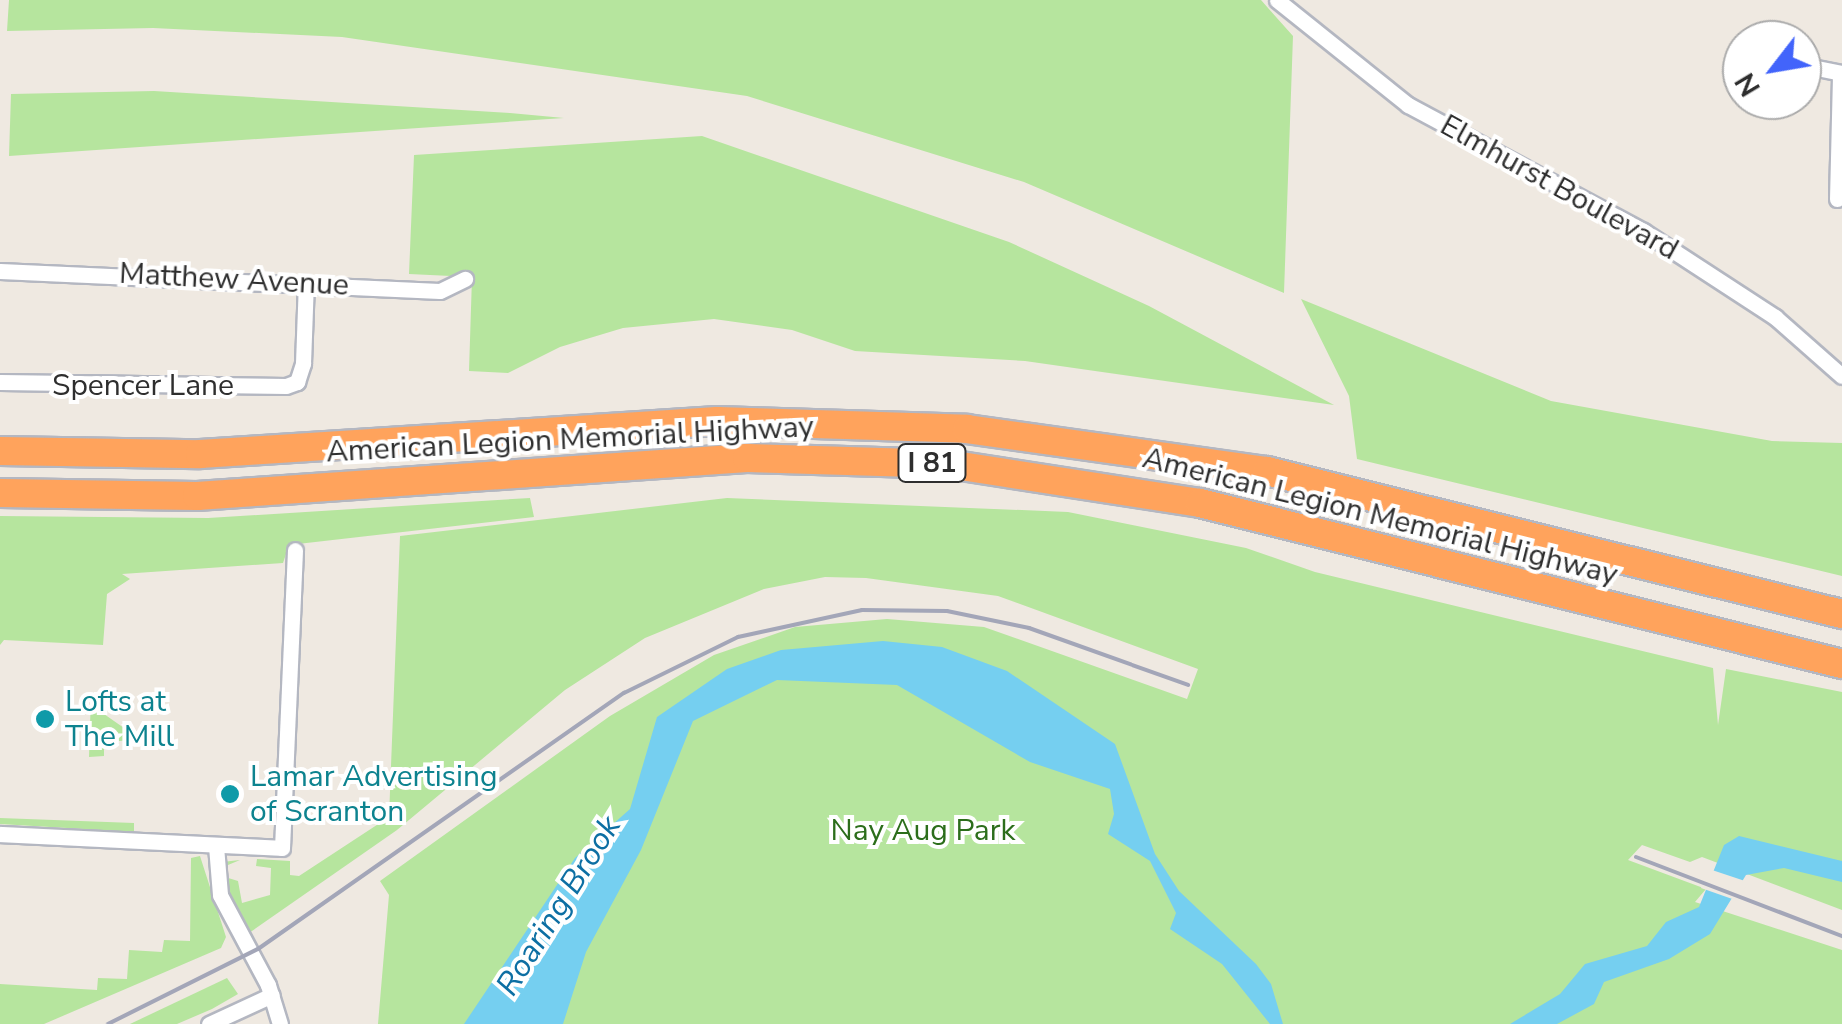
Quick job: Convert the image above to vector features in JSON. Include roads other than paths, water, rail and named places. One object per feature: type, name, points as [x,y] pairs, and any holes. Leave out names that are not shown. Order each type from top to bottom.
[{"type":"highway","name":"American Legion Memorial Highway","points":[[0,451],[200,454],[717,421],[967,428],[1255,469],[1842,614]]},
{"type":"highway","name":"American Legion Memorial Highway","points":[[0,494],[181,496],[747,458],[948,464],[1183,500],[1842,664]]},
{"type":"street","name":"Elmhurst Boulevard","points":[[1276,0],[1408,105],[1657,240],[1775,317],[1842,376]]},
{"type":"street","points":[[1837,199],[1841,73]]},
{"type":"street","name":"Matthew Avenue","points":[[0,271],[440,291],[465,279]]},
{"type":"street","name":"Spencer Lane","points":[[0,382],[286,386],[296,382],[303,363],[306,283]]},
{"type":"street","points":[[0,834],[282,848],[295,550]]},
{"type":"street","points":[[216,846],[220,895],[272,994],[280,1024]]},
{"type":"street","points":[[209,1024],[272,994]]},
{"type":"water","name":"Roaring Brook","points":[[883,641],[942,647],[1007,671],[1115,744],[1155,854],[1179,891],[1256,964],[1271,984],[1283,1024],[1270,1024],[1222,964],[1170,929],[1176,913],[1150,861],[1108,834],[1114,814],[1110,789],[1030,762],[897,685],[777,680],[693,721],[641,850],[586,952],[563,1024],[464,1024],[575,858],[630,809],[657,717],[727,669],[781,650]]},
{"type":"water","points":[[1739,836],[1842,861],[1842,882],[1784,868],[1746,875],[1710,934],[1669,959],[1604,982],[1594,1004],[1557,1024],[1510,1024],[1560,994],[1585,964],[1647,946],[1666,922],[1699,907],[1724,845]]},
{"type":"railway","points":[[108,1024],[258,949],[624,693],[738,637],[862,610],[947,611],[1029,628],[1188,685]]},
{"type":"railway","points":[[1636,857],[1842,936]]},
{"type":"place","name":"Lofts at The Mill","points":[[45,719]]},
{"type":"place","name":"Lamar Advertising of Scranton","points":[[230,794]]},
{"type":"park label","name":"Nay Aug Park","points":[[923,831]]}]
